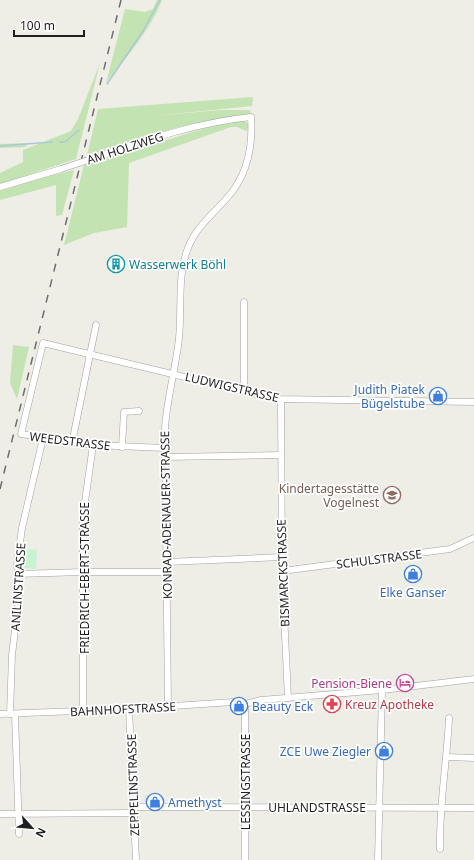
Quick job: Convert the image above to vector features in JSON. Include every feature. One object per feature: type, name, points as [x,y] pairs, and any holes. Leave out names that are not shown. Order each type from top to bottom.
[{"type":"street","name":"AM HOLZWEG","points":[[0,187],[193,127],[226,120],[252,117]]},
{"type":"street","name":"KONRAD-ADENAUER-STRASSE","points":[[168,707],[165,457],[166,408],[178,347],[182,275],[188,248],[202,225],[230,195],[243,175],[251,150],[252,117]]},
{"type":"street","points":[[244,302],[244,391]]},
{"type":"street","points":[[72,443],[96,325]]},
{"type":"street","name":"LUDWIGSTRASSE","points":[[43,343],[281,400],[474,402]]},
{"type":"street","name":"WEEDSTRASSE","points":[[43,343],[21,434],[92,445],[165,448]]},
{"type":"street","name":"BISMARCKSTRASSE","points":[[281,400],[282,572],[288,698]]},
{"type":"street","points":[[122,447],[124,412],[139,411]]},
{"type":"street","name":"ANILINSTRASSE","points":[[19,834],[12,714],[12,655],[19,594],[17,565],[22,528],[43,438]]},
{"type":"street","name":"FRIEDRICH-EBERT-STRASSE","points":[[83,712],[83,511],[92,445]]},
{"type":"street","points":[[165,457],[281,455]]},
{"type":"street","name":"SCHULSTRASSE","points":[[282,572],[450,550],[474,538]]},
{"type":"street","points":[[167,562],[282,557]]},
{"type":"street","points":[[17,574],[167,572]]},
{"type":"street","name":"BAHNHOFSTRASSE","points":[[0,714],[83,712],[233,702],[245,704],[261,700],[382,690],[474,679]]},
{"type":"street","points":[[378,860],[382,690]]},
{"type":"street","name":"LESSINGSTRASSE","points":[[245,704],[245,860]]},
{"type":"street","name":"ZEPPELINSTRASSE","points":[[129,709],[136,860]]},
{"type":"street","points":[[440,849],[440,807],[448,757],[449,718]]},
{"type":"street","points":[[448,757],[474,758]]},
{"type":"street","name":"UHLANDSTRASSE","points":[[0,814],[245,806],[474,808]]},
{"type":"green space","points":[[157,0],[162,0],[151,22],[137,43],[106,83],[125,9],[145,12],[153,9]]},
{"type":"green space","points":[[100,63],[76,159],[0,184],[0,173],[23,162],[23,150],[71,131],[78,119]]},
{"type":"green space","points":[[253,97],[252,106],[153,116],[220,110],[250,110],[250,114],[208,120],[188,125],[87,155],[98,109]]},
{"type":"green space","points":[[240,120],[245,121],[248,124],[249,128],[246,131],[237,127],[231,127],[129,163],[127,227],[94,233],[64,245],[84,165],[212,126]]},
{"type":"green space","points":[[28,143],[26,147],[0,148],[0,144]]},
{"type":"green space","points":[[74,170],[62,215],[56,216],[56,185],[0,200],[0,191],[40,178]]},
{"type":"green space","points":[[13,345],[29,347],[17,399],[10,383]]},
{"type":"green space","points":[[23,549],[37,550],[36,569],[21,568]]},
{"type":"waterway","points":[[107,84],[143,31],[160,0]]},
{"type":"waterway","points":[[60,142],[65,142],[79,130]]},
{"type":"waterway","points":[[0,146],[52,142]]},
{"type":"railway","points":[[0,489],[121,0]]},
{"type":"place","name":"Wasserwerk Böhl","points":[[116,264]]},
{"type":"place","name":"Judith Piatek Bügelstube","points":[[438,396]]},
{"type":"place","name":"Kindertagesstätte Vogelnest","points":[[392,495]]},
{"type":"place","name":"Elke Ganser","points":[[413,574]]},
{"type":"place","name":"Pension-Biene","points":[[405,683]]},
{"type":"place","name":"Kreuz Apotheke","points":[[332,704]]},
{"type":"place","name":"Beauty Eck","points":[[239,706]]},
{"type":"place","name":"ZCE Uwe Ziegler","points":[[384,751]]},
{"type":"place","name":"Amethyst","points":[[155,802]]}]
